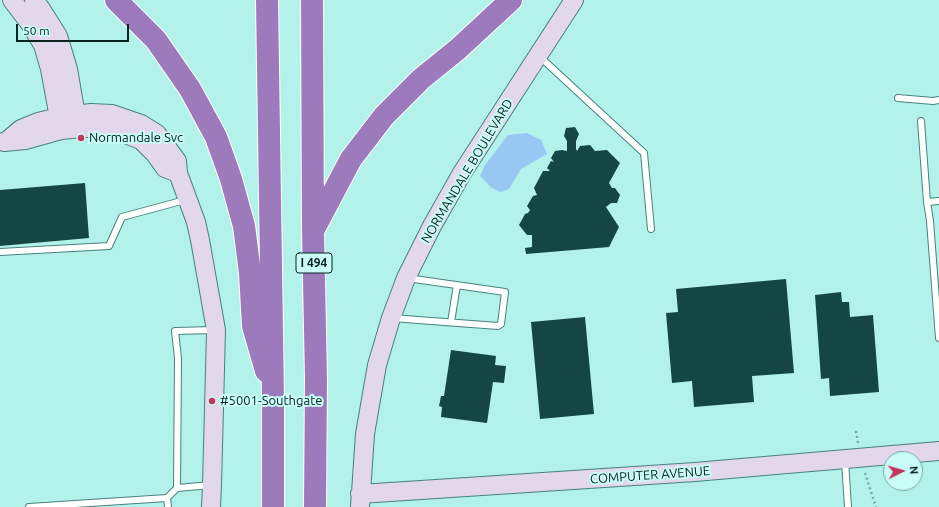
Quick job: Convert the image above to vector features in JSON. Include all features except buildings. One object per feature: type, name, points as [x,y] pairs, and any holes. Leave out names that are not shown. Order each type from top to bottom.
[{"type":"highway","points":[[116,0],[156,40],[190,88],[216,137],[231,179],[244,226],[250,274],[253,326],[273,398]]},
{"type":"highway","points":[[268,0],[273,507]]},
{"type":"highway","name":"I 494","points":[[312,0],[313,230],[316,379],[315,507]]},
{"type":"highway","points":[[313,230],[351,159],[384,116],[421,79],[458,49],[511,0]]},
{"type":"street","points":[[12,0],[31,25],[43,45],[69,123]]},
{"type":"street","points":[[34,0],[58,36],[68,69],[69,123]]},
{"type":"street","name":"NORMANDALE BOULEVARD","points":[[360,500],[366,426],[377,365],[391,318],[406,278],[432,226],[458,180],[574,0]]},
{"type":"street","points":[[4,142],[25,140],[69,123],[110,128],[141,140],[155,154],[165,168],[178,173],[196,222],[216,330],[211,507]]},
{"type":"street","name":"COMPUTER AVENUE","points":[[360,500],[939,451]]},
{"type":"lane","points":[[538,55],[644,153],[651,230]]},
{"type":"lane","points":[[898,98],[933,101],[939,100]]},
{"type":"lane","points":[[921,121],[939,338]]},
{"type":"lane","points":[[0,252],[109,246],[122,217],[187,199]]},
{"type":"lane","points":[[927,202],[939,202]]},
{"type":"lane","points":[[391,318],[498,326],[501,324],[506,296],[505,292],[406,278]]},
{"type":"lane","points":[[451,322],[457,285]]},
{"type":"lane","points":[[29,507],[133,504],[168,498],[177,488],[178,358],[175,331],[216,330]]},
{"type":"lane","points":[[844,460],[848,507]]},
{"type":"lane","points":[[177,488],[212,486]]},
{"type":"lane","points":[[168,498],[168,507]]},
{"type":"water","points":[[527,133],[541,140],[547,154],[521,169],[509,189],[501,192],[492,188],[480,176],[485,165],[508,135]]},
{"type":"place","name":"Normandale Svc","points":[[81,138]]},
{"type":"place","name":"#5001-Southgate","points":[[212,401]]}]
